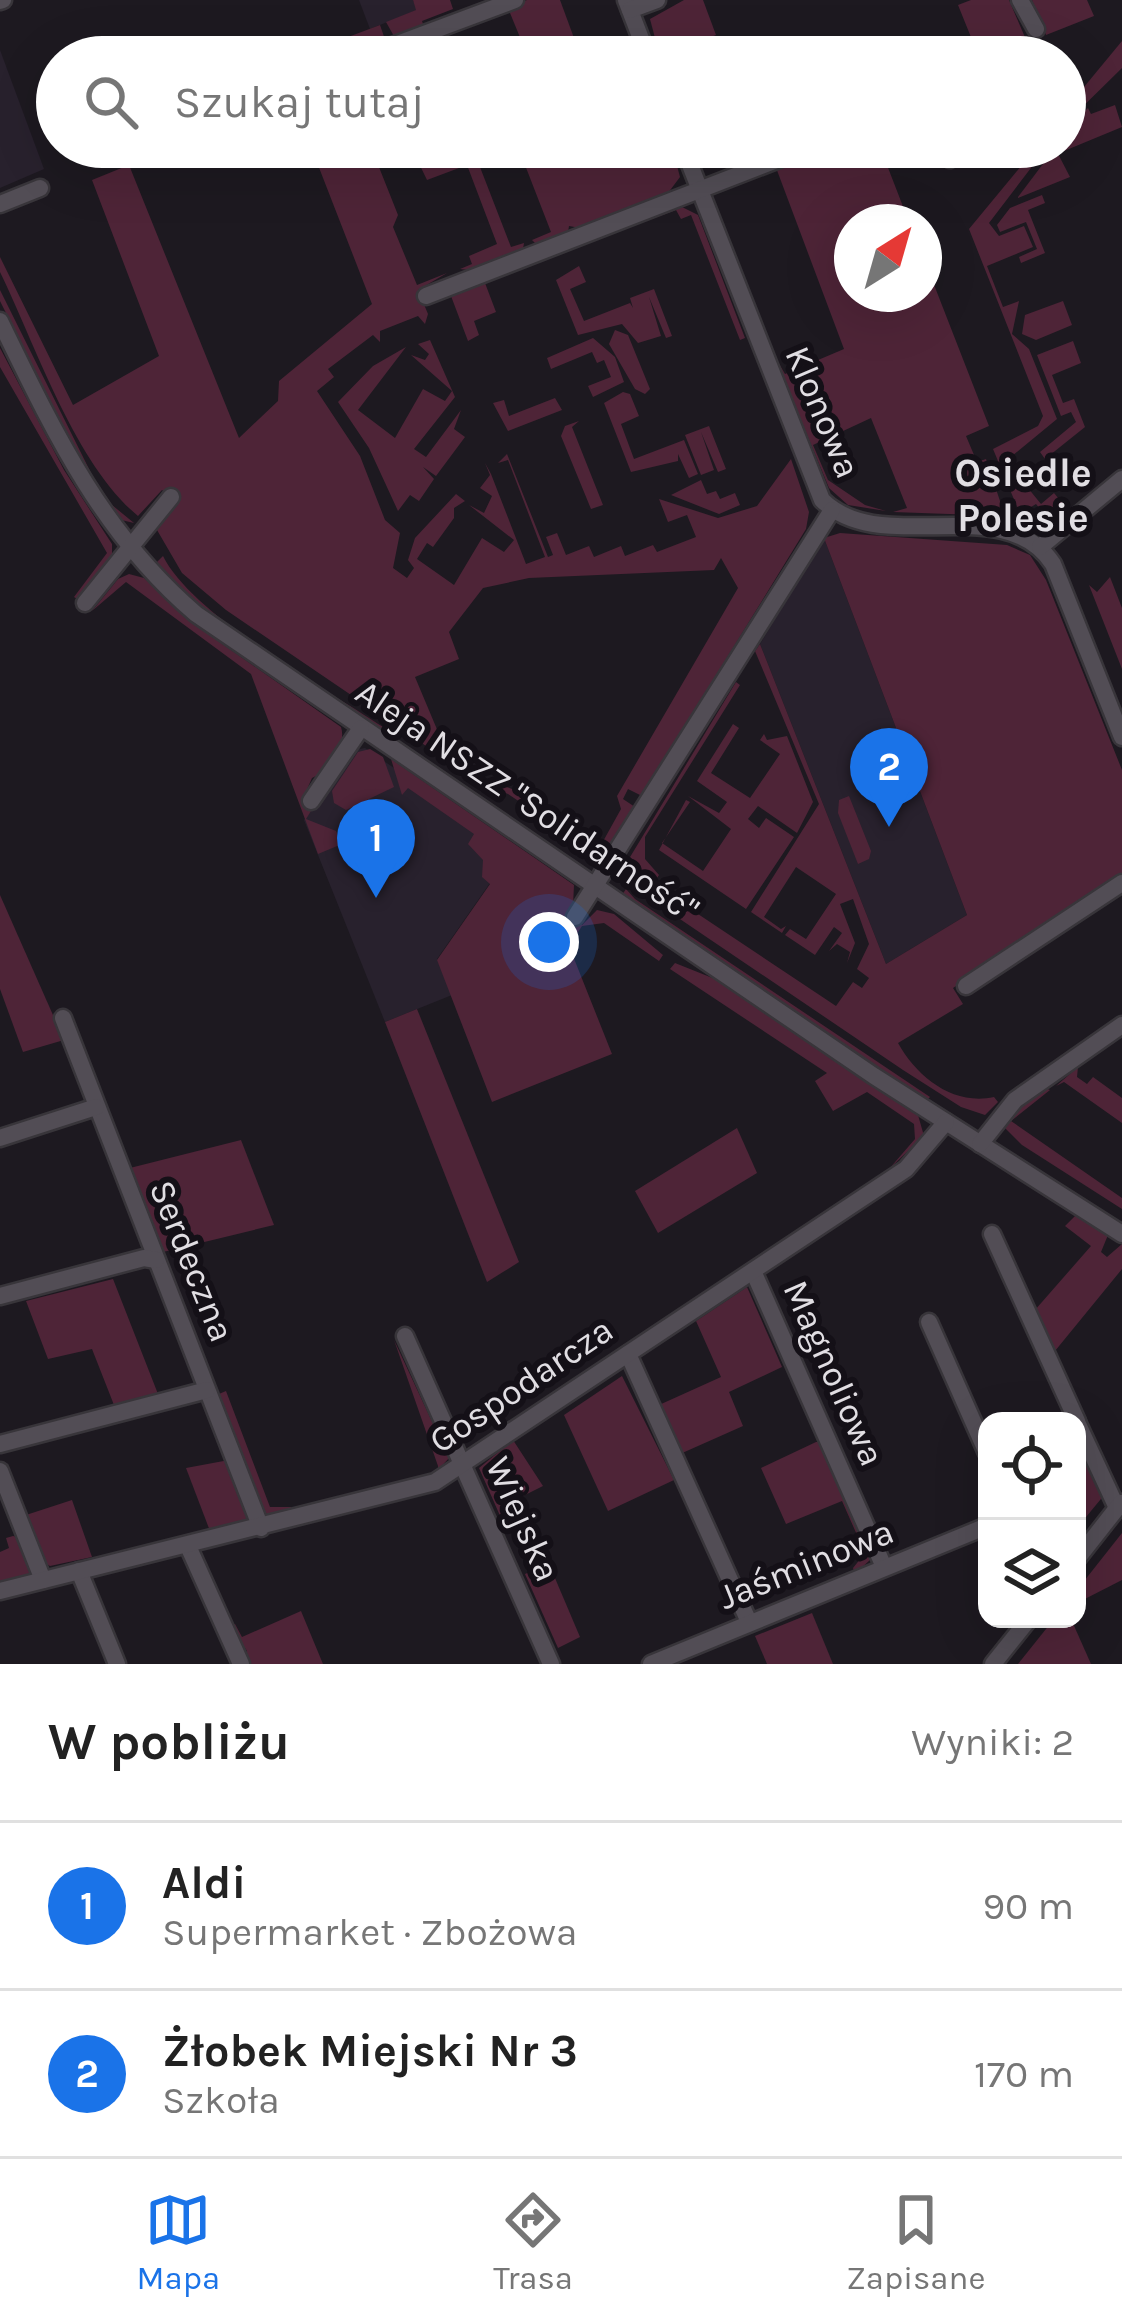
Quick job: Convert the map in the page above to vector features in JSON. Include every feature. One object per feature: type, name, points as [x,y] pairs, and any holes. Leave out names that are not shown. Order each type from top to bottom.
[{"type":"street","points":[[419,36],[515,0]]},
{"type":"street","points":[[640,36],[628,5],[657,0]]},
{"type":"street","points":[[1020,0],[1036,29]]},
{"type":"street","name":"Klonowa","points":[[691,168],[814,487],[832,510],[861,521],[1014,533],[1040,547]]},
{"type":"street","points":[[426,296],[753,168]]},
{"type":"street","points":[[0,204],[40,188]]},
{"type":"street","name":"Aleja NSZZ \"Solidarność\"","points":[[0,321],[75,472],[129,548],[196,614],[595,887],[1122,1234]]},
{"type":"street","points":[[1122,479],[1040,547],[1053,564],[1122,737]]},
{"type":"street","points":[[85,603],[171,497]]},
{"type":"street","points":[[575,917],[832,510]]},
{"type":"street","points":[[311,801],[361,728]]},
{"type":"street","points":[[966,986],[1122,884]]},
{"type":"street","name":"Serdeczna","points":[[63,1018],[260,1528]]},
{"type":"street","points":[[980,1144],[1015,1100],[1122,1025]]},
{"type":"street","points":[[0,1138],[96,1107]]},
{"type":"street","name":"Gospodarcza","points":[[0,1591],[430,1484],[907,1169],[946,1122]]},
{"type":"street","points":[[992,1234],[1073,1412]]},
{"type":"street","points":[[0,1296],[135,1261],[156,1260]]},
{"type":"street","name":"Magnoliowa","points":[[753,1271],[884,1567]]},
{"type":"street","points":[[929,1322],[978,1433]]},
{"type":"street","name":"Wiejska","points":[[405,1336],[551,1664]]},
{"type":"street","points":[[628,1354],[749,1622]]},
{"type":"street","points":[[0,1444],[207,1390]]},
{"type":"street","points":[[1086,1439],[1119,1505],[1086,1547]]},
{"type":"street","points":[[0,1471],[43,1580]]},
{"type":"street","name":"Jaśminowa","points":[[651,1664],[978,1530]]},
{"type":"street","points":[[188,1546],[241,1664]]},
{"type":"street","points":[[79,1571],[117,1664]]},
{"type":"street","points":[[993,1664],[1022,1628]]},
{"type":"shaded area","points":[[359,0],[413,0],[417,10],[370,29]]},
{"type":"shaded area","points":[[413,0],[450,0],[453,9],[422,21],[425,30],[394,36],[386,22],[416,10]]},
{"type":"shaded area","points":[[527,0],[560,0],[573,36],[519,36],[508,8]]},
{"type":"shaded area","points":[[684,0],[703,0],[716,35],[654,36],[650,19]]},
{"type":"shaded area","points":[[971,0],[1009,0],[1024,36],[971,36],[958,5]]},
{"type":"shaded area","points":[[1032,0],[1087,0],[1094,16],[1046,35]]},
{"type":"shaded area","points":[[380,25],[384,36],[351,36]]},
{"type":"shaded area","points":[[1122,41],[1122,68],[1086,103],[1086,85]]},
{"type":"shaded area","points":[[0,50],[36,147],[36,168],[44,169],[0,188]]},
{"type":"shaded area","points":[[1115,105],[1122,127],[1086,142],[1088,108],[1091,114]]},
{"type":"shaded area","points":[[130,168],[239,438],[278,401],[279,381],[372,304],[319,168],[379,168],[398,215],[393,227],[417,285],[447,273],[418,290],[428,314],[425,324],[418,316],[380,331],[380,342],[373,335],[328,369],[334,377],[317,391],[360,456],[385,520],[400,533],[393,568],[407,578],[414,568],[408,560],[415,538],[456,494],[465,501],[454,508],[454,518],[433,547],[427,543],[417,559],[454,585],[482,538],[504,552],[514,540],[469,505],[484,513],[492,496],[480,488],[490,475],[485,463],[491,474],[526,564],[545,557],[508,460],[498,463],[507,454],[548,557],[553,555],[546,537],[557,533],[566,555],[589,546],[594,557],[621,546],[625,556],[653,545],[657,552],[696,537],[687,515],[668,522],[659,499],[718,518],[757,506],[791,459],[809,512],[806,529],[642,796],[628,789],[623,799],[635,807],[602,857],[508,794],[479,782],[226,610],[182,573],[157,530],[179,503],[162,490],[138,516],[115,494],[76,435],[43,368],[0,272],[0,257],[73,405],[159,356],[92,180]],"holes":[[[721,558],[738,588],[617,796],[621,809],[601,845],[512,789],[478,776],[444,746],[415,677],[459,659],[449,632],[483,588],[529,578],[714,570]]]},
{"type":"shaded area","points":[[421,168],[459,168],[427,180]]},
{"type":"shaded area","points":[[468,168],[480,168],[511,247],[524,243],[523,249],[469,270],[460,269],[472,264],[469,256],[497,244]]},
{"type":"shaded area","points":[[526,168],[678,168],[680,177],[668,193],[580,228],[569,226],[568,232],[536,244],[532,240],[551,232]]},
{"type":"shaded area","points":[[776,168],[888,168],[902,204],[834,204],[834,312],[942,312],[942,305],[989,426],[966,436],[977,462],[986,459],[1005,516],[893,512],[907,508],[871,418],[813,445],[828,480],[865,505],[886,511],[848,505],[829,488],[774,355],[785,374],[844,349]]},
{"type":"shaded area","points":[[1020,168],[1031,168],[989,223],[999,236],[1024,226],[1033,247],[987,266],[1003,307],[1019,301],[1012,334],[1029,349],[1057,419],[1006,461],[1041,504],[1054,493],[1064,505],[1051,523],[1036,504],[1026,510],[1041,524],[1023,521],[993,449],[1038,426],[1043,416],[969,229]]},
{"type":"shaded area","points":[[1040,168],[1065,168],[1070,177],[1018,198]]},
{"type":"shaded area","points":[[1042,195],[1045,203],[1028,210],[1045,253],[1021,263],[1019,257],[1037,249],[1026,222],[1000,232],[997,225],[1010,208]]},
{"type":"shaded area","points":[[682,207],[698,215],[745,338],[740,340],[691,215],[681,219],[676,210],[606,236]]},
{"type":"shaded area","points":[[579,266],[586,282],[570,289],[584,321],[630,303],[633,308],[630,298],[654,289],[672,336],[666,338],[649,297],[661,336],[638,343],[622,324],[578,335],[556,280]]},
{"type":"shaded area","points":[[485,283],[496,312],[474,321],[479,335],[468,341],[451,296]]},
{"type":"shaded area","points":[[0,290],[93,477],[112,505],[134,523],[117,519],[90,481],[0,301]]},
{"type":"shaded area","points":[[1063,301],[1072,325],[1036,340],[1022,334],[1025,315]]},
{"type":"shaded area","points":[[615,330],[628,335],[650,389],[645,394],[635,389],[609,344]]},
{"type":"shaded area","points":[[593,338],[615,357],[624,382],[593,397],[588,386],[611,377],[604,360],[597,363],[592,352],[551,369],[547,358]]},
{"type":"shaded area","points":[[430,340],[455,397],[414,449],[426,457],[461,410],[454,429],[465,437],[436,476],[423,467],[434,479],[419,501],[410,495],[398,511],[369,448],[338,402],[373,366],[406,347],[358,410],[395,438],[423,389],[445,401],[452,391],[411,355],[425,360],[429,354],[418,344]]},
{"type":"shaded area","points":[[1073,341],[1081,363],[1052,375],[1063,403],[1074,399],[1085,427],[1045,459],[1040,452],[1076,422],[1071,412],[1061,416],[1037,355]]},
{"type":"shaded area","points":[[0,348],[64,470],[112,544],[112,557],[79,600],[74,597],[107,553],[0,367]]},
{"type":"shaded area","points":[[623,392],[630,394],[639,416],[621,424],[634,459],[684,440],[698,474],[689,478],[678,454],[678,461],[631,472],[604,403]]},
{"type":"shaded area","points":[[555,398],[562,410],[508,431],[493,403],[504,400],[509,416]]},
{"type":"shaded area","points":[[579,421],[572,427],[603,505],[591,509],[561,436],[565,426]]},
{"type":"shaded area","points":[[709,426],[726,469],[718,472],[701,432],[714,470],[701,475],[685,435]]},
{"type":"shaded area","points":[[701,480],[707,494],[716,491],[720,499],[735,493],[740,505],[719,514],[671,495]]},
{"type":"shaded area","points":[[840,533],[1007,545],[1030,555],[1046,580],[1122,770],[1122,875],[953,988],[963,1004],[898,1043],[915,1067],[938,1086],[964,1097],[994,1097],[998,1102],[985,1115],[961,1107],[903,1070],[643,894],[621,872],[736,682],[740,685],[645,837],[645,859],[659,875],[653,884],[836,1006],[853,982],[862,988],[869,978],[857,969],[869,944],[853,899],[840,904],[855,943],[847,963],[850,952],[837,944],[829,951],[842,933],[834,927],[815,955],[785,935],[790,929],[806,939],[836,894],[796,867],[764,917],[781,929],[786,926],[782,933],[751,912],[819,804],[755,651],[760,644],[886,964],[967,915],[824,538]]},
{"type":"shaded area","points":[[824,538],[967,915],[886,964],[760,644]]},
{"type":"shaded area","points":[[163,556],[178,579],[230,626],[383,727],[381,731],[212,616],[155,564]]},
{"type":"shaded area","points":[[129,574],[144,578],[201,629],[341,727],[335,756],[312,778],[301,803],[311,811],[306,819],[336,831],[342,844],[318,854],[251,674],[126,582],[92,611],[118,579]]},
{"type":"shaded area","points":[[1110,577],[1122,608],[1122,669],[1089,585],[1097,592]]},
{"type":"shaded area","points":[[733,724],[739,728],[711,773],[750,798],[780,754],[760,740],[764,734],[767,740],[787,736],[813,802],[797,833],[758,806],[748,819],[759,828],[766,818],[794,837],[746,909],[659,850],[663,843],[703,871],[731,829],[688,796],[719,813],[727,802],[697,781]]},
{"type":"shaded area","points":[[365,748],[513,850],[437,959],[452,995],[385,1022],[304,820],[354,750]]},
{"type":"shaded area","points":[[370,749],[383,757],[394,787],[346,810],[334,803],[332,791],[358,752]]},
{"type":"shaded area","points":[[391,759],[574,885],[573,906],[541,953],[551,970],[575,921],[582,925],[597,910],[614,914],[663,955],[659,961],[604,923],[582,926],[569,946],[612,1054],[492,1102],[437,960],[490,884],[482,877],[483,860],[468,844],[474,834],[408,788],[402,795]]},
{"type":"shaded area","points":[[849,796],[871,851],[869,859],[858,864],[838,813],[839,800]]},
{"type":"shaded area","points":[[686,800],[690,802],[666,838]]},
{"type":"shaded area","points":[[626,889],[930,1097],[927,1100],[622,895]]},
{"type":"shaded area","points":[[0,895],[64,1040],[23,1052],[0,989]]},
{"type":"shaded area","points":[[675,963],[715,979],[918,1115],[924,1136],[889,1169],[915,1139],[914,1124],[867,1092],[833,1111],[815,1081],[827,1073],[670,969]]},
{"type":"shaded area","points":[[417,1009],[519,1262],[487,1282],[385,1022]]},
{"type":"shaded area","points":[[1078,1067],[1077,1077],[1087,1084],[1093,1077],[1122,1098],[1122,1123],[1064,1082],[1056,1086]]},
{"type":"shaded area","points":[[1043,1087],[1050,1090],[1011,1121],[1122,1198],[1122,1209],[1022,1145],[1005,1128],[1010,1112]]},
{"type":"shaded area","points":[[737,1128],[757,1173],[658,1233],[635,1191]]},
{"type":"shaded area","points":[[241,1140],[274,1225],[159,1253],[126,1169]]},
{"type":"shaded area","points":[[1076,1215],[1108,1235],[1101,1252],[1107,1257],[1122,1244],[1122,1269],[1055,1351],[1035,1310],[1091,1246],[1065,1226]]},
{"type":"shaded area","points":[[113,1279],[158,1394],[114,1405],[92,1349],[48,1359],[26,1301]]},
{"type":"shaded area","points":[[747,1287],[782,1367],[729,1392],[743,1426],[680,1454],[659,1405],[721,1377],[696,1321]]},
{"type":"shaded area","points":[[394,1340],[449,1458],[438,1470],[438,1466]]},
{"type":"shaded area","points":[[622,1376],[674,1480],[608,1511],[564,1415]]},
{"type":"shaded area","points":[[226,1391],[270,1507],[291,1507],[294,1514],[266,1521],[214,1396]]},
{"type":"shaded area","points":[[513,1440],[543,1486],[521,1497],[525,1507],[501,1518],[479,1468]]},
{"type":"shaded area","points":[[823,1442],[872,1558],[855,1574],[853,1568],[865,1553],[842,1501],[786,1524],[761,1468]]},
{"type":"shaded area","points":[[1086,1457],[1105,1494],[1086,1517]]},
{"type":"shaded area","points":[[229,1460],[250,1521],[210,1531],[186,1468]]},
{"type":"shaded area","points":[[72,1500],[92,1557],[50,1566],[43,1562],[26,1515]]},
{"type":"shaded area","points":[[1122,1533],[1122,1580],[1086,1598],[1086,1579]]},
{"type":"shaded area","points":[[6,1538],[22,1538],[35,1575],[0,1585],[0,1552],[9,1548]]},
{"type":"shaded area","points":[[549,1564],[580,1637],[558,1648],[525,1574]]},
{"type":"shaded area","points":[[301,1611],[323,1664],[247,1664],[247,1651],[230,1626],[235,1624],[242,1637]]},
{"type":"shaded area","points":[[812,1613],[833,1664],[767,1664],[755,1636]]},
{"type":"shaded area","points":[[1047,1628],[1075,1628],[1091,1664],[1018,1664]]},
{"type":"place","name":"Żłobek Miejski Nr 3","points":[[889,827]]},
{"type":"place","name":"Aldi","points":[[376,898]]},
{"type":"district","name":"Osiedle Polesie","points":[[1023,496]]}]
